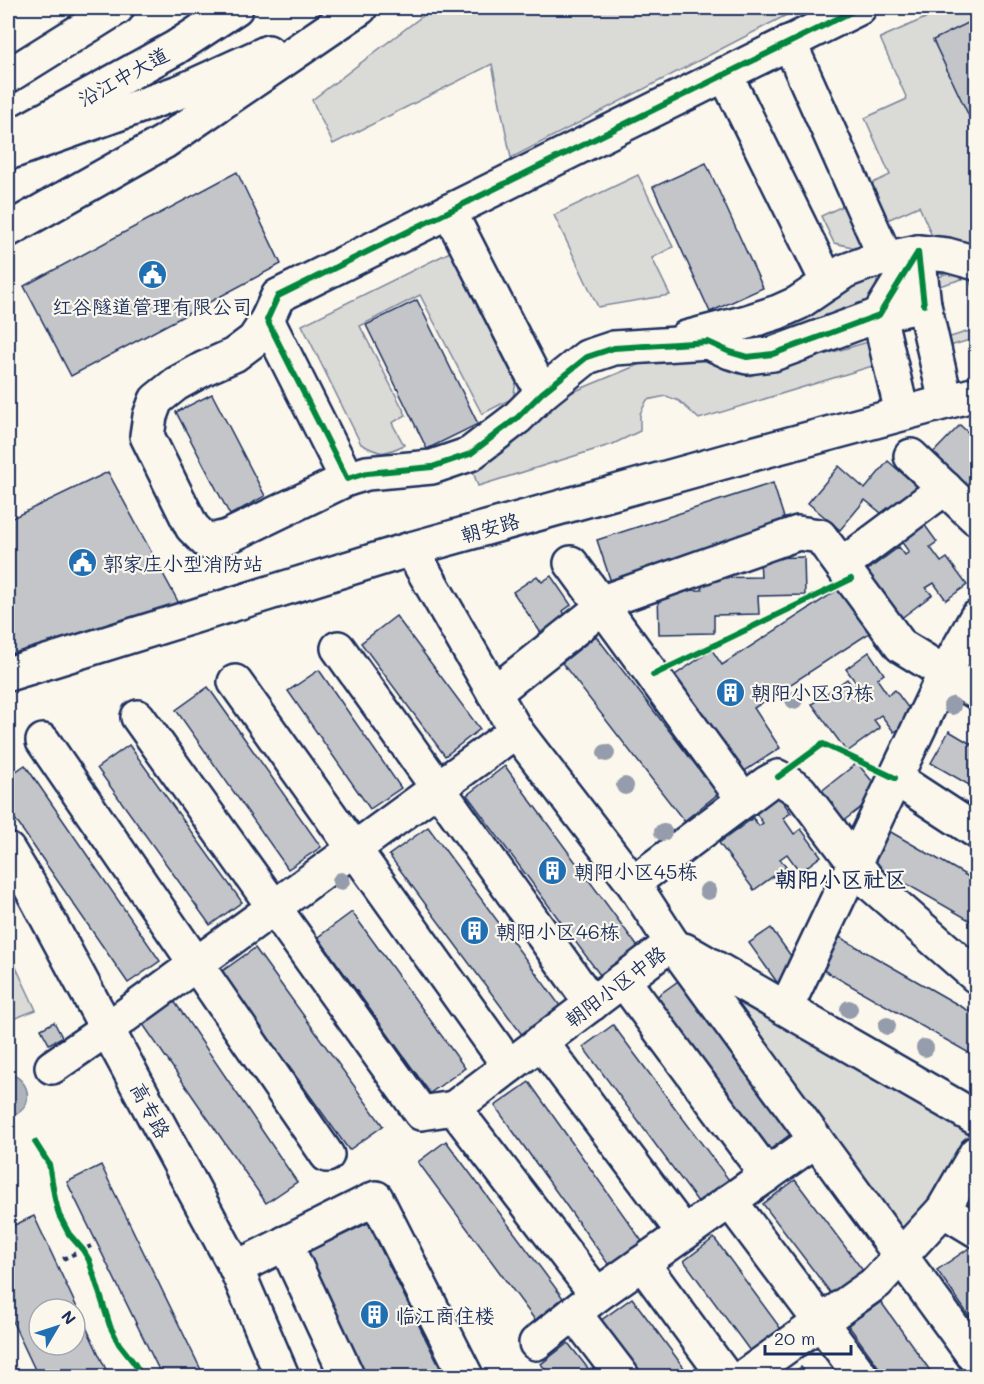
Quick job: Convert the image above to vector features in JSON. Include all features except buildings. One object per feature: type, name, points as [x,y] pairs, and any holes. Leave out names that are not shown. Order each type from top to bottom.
[{"type":"main road","points":[[8,76],[117,8]]},
{"type":"main road","name":"沿江中大道","points":[[8,140],[175,48],[236,8]]},
{"type":"main road","points":[[859,8],[278,296],[267,320],[254,340],[234,355],[176,384],[156,400],[150,416],[147,436],[192,527],[207,542],[227,537],[347,479],[367,473],[432,467],[470,454],[517,418],[542,393],[587,357],[614,348],[708,342],[747,357],[773,354],[879,315],[924,305]]},
{"type":"main road","points":[[8,153],[182,91],[354,11]]},
{"type":"main road","points":[[8,230],[164,142],[354,11]]},
{"type":"main road","points":[[789,42],[886,259]]},
{"type":"main road","points":[[725,74],[828,283]]},
{"type":"main road","points":[[449,212],[542,393]]},
{"type":"main road","points":[[918,252],[924,305],[962,398]]},
{"type":"main road","points":[[902,413],[879,315],[918,252]]},
{"type":"main road","points":[[660,345],[778,312],[798,303],[845,271],[886,259],[918,252],[947,255],[976,263]]},
{"type":"main road","points":[[267,320],[347,479]]},
{"type":"main road","name":"朝安路","points":[[8,674],[411,549],[962,398]]},
{"type":"main road","points":[[911,456],[976,518]]},
{"type":"main road","points":[[842,565],[945,488]]},
{"type":"main road","points":[[494,693],[614,598],[798,533],[820,536],[901,646],[976,692]]},
{"type":"main road","name":"朝阳小区中路","points":[[411,549],[516,731],[633,883],[672,943],[454,1108]]},
{"type":"main road","points":[[571,563],[744,800]]},
{"type":"main road","points":[[786,1008],[945,672],[976,618]]},
{"type":"main road","points":[[338,648],[592,1004]]},
{"type":"main road","points":[[235,682],[509,1066]]},
{"type":"main road","points":[[138,717],[421,1113],[454,1108],[585,1304],[622,1377]]},
{"type":"main road","points":[[52,1067],[516,731]]},
{"type":"main road","points":[[43,741],[327,1155]]},
{"type":"main road","points":[[633,883],[778,777],[800,791],[870,883],[976,975]]},
{"type":"main road","points":[[895,778],[976,831]]},
{"type":"main road","name":"高专路","points":[[8,850],[31,888],[101,1033],[236,1268],[282,1377]]},
{"type":"main road","points":[[672,943],[976,1118]]},
{"type":"main road","points":[[672,943],[976,1359]]},
{"type":"main road","points":[[623,980],[767,1175]]},
{"type":"main road","points":[[101,1033],[218,1281],[260,1377]]},
{"type":"main road","points":[[541,1042],[684,1233]]},
{"type":"main road","points":[[536,1343],[585,1304],[816,1140]]},
{"type":"main road","points":[[746,1377],[877,1282],[943,1210],[976,1153]]},
{"type":"main road","points":[[236,1268],[376,1198],[466,1377]]},
{"type":"main road","points":[[730,1201],[861,1377]]},
{"type":"main road","points":[[943,1210],[976,1230]]},
{"type":"main road","points":[[285,1243],[347,1377]]},
{"type":"main road","points":[[642,1263],[725,1377]]},
{"type":"path","points":[[76,1242],[89,1260]]},
{"type":"path","points":[[63,1259],[91,1246]]},
{"type":"shaded area","points":[[433,8],[800,8],[511,158],[492,64],[333,144],[312,100]]},
{"type":"shaded area","points":[[948,8],[976,8],[976,252],[932,236],[919,206],[876,225],[860,189],[890,175],[865,118],[907,99],[880,38]]},
{"type":"shaded area","points":[[638,175],[673,247],[652,258],[670,295],[598,307],[554,215]]},
{"type":"shaded area","points":[[849,203],[871,251],[834,243],[821,216]]},
{"type":"shaded area","points":[[450,252],[516,383],[513,398],[482,414],[420,295],[360,326],[406,415],[392,423],[404,445],[386,452],[373,450],[361,444],[302,325]]},
{"type":"shaded area","points":[[878,271],[874,306],[756,345],[756,336]]},
{"type":"shaded area","points":[[949,271],[976,275],[976,300],[969,277],[936,287],[938,278]]},
{"type":"shaded area","points":[[976,329],[976,338],[950,346],[947,338]]},
{"type":"shaded area","points":[[875,340],[879,364],[699,419],[679,401],[666,396],[647,400],[640,414],[640,431],[613,444],[478,486],[472,469],[491,459],[568,394],[650,360],[694,355],[713,359],[750,376]]},
{"type":"shaded area","points":[[8,950],[36,1010],[8,1021]]},
{"type":"shaded area","points":[[692,961],[976,1126],[939,1203],[896,1238]]},
{"type":"shaded area","points":[[8,1073],[23,1082],[28,1096],[23,1109],[8,1117]]},
{"type":"cycle path","points":[[859,8],[278,296],[267,320],[347,479],[367,473],[432,467],[470,454],[517,418],[542,393],[587,357],[614,348],[708,342],[747,357],[773,354],[879,315],[918,252],[924,305]]},
{"type":"cycle path","points":[[653,675],[851,579]]},
{"type":"cycle path","points":[[778,777],[823,744],[895,778]]},
{"type":"cycle path","points":[[35,1142],[49,1164],[59,1215],[69,1234],[89,1260],[110,1326],[119,1344],[142,1376]]},
{"type":"place","name":"红谷隧道管理有限公司","points":[[152,275]]},
{"type":"place","name":"郭家庄小型消防站","points":[[82,563]]},
{"type":"place","name":"朝阳小区37栋","points":[[730,692]]},
{"type":"place","name":"朝阳小区45栋","points":[[553,871]]},
{"type":"place","name":"朝阳小区46栋","points":[[475,931]]},
{"type":"place","name":"临江商住楼","points":[[374,1315]]},
{"type":"district","name":"朝阳小区社区","points":[[841,878]]}]
